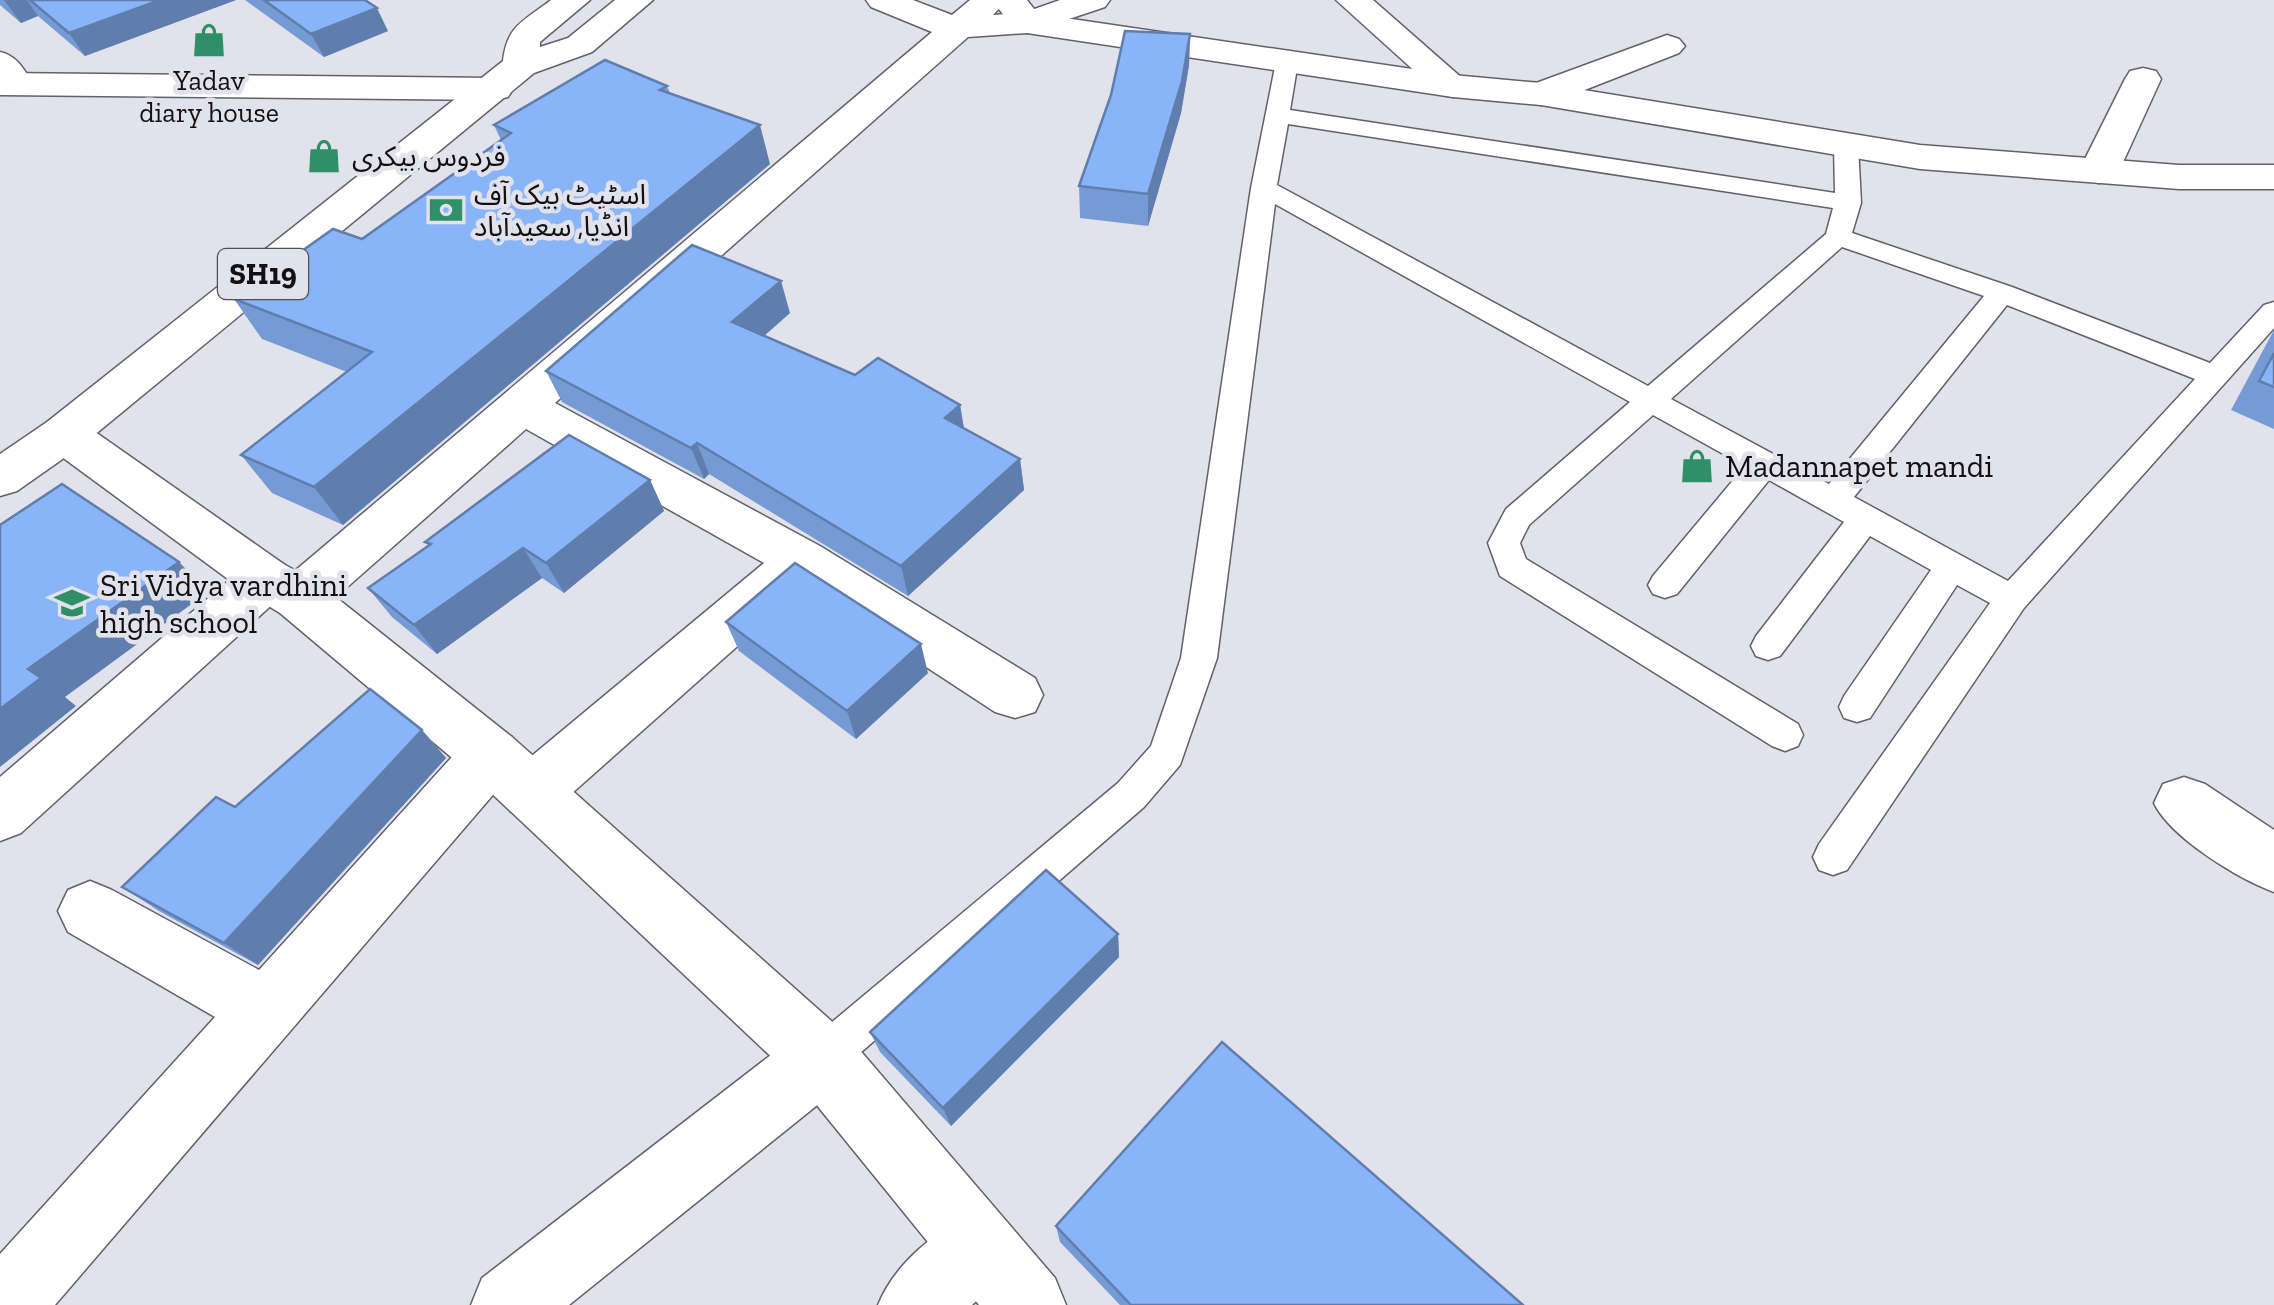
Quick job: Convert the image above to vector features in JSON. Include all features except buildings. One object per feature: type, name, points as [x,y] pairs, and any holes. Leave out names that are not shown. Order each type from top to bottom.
[{"type":"street","name":"SH19","points":[[508,77],[523,38],[573,0]]},
{"type":"street","name":"SH19","points":[[0,478],[64,434],[508,77],[580,45],[636,0]]},
{"type":"street","points":[[883,0],[953,28],[1093,0]]},
{"type":"street","points":[[0,814],[282,588],[520,405],[990,0]]},
{"type":"street","points":[[1353,0],[1453,86]]},
{"type":"street","points":[[1018,12],[1287,62],[1453,86],[1541,94],[1920,156],[2179,177],[2274,177]]},
{"type":"street","points":[[1541,94],[1667,46]]},
{"type":"street","points":[[5,76],[508,77]]},
{"type":"street","points":[[2099,170],[2143,80]]},
{"type":"street","points":[[520,405],[802,560],[1016,695]]},
{"type":"street","points":[[64,434],[282,588],[511,774],[822,1058],[1028,1305]]},
{"type":"street","points":[[5,1305],[266,1010],[511,774],[802,560]]},
{"type":"street","points":[[2184,803],[2274,864]]},
{"type":"street","points":[[90,911],[266,1010]]},
{"type":"street","points":[[509,1305],[822,1058]]},
{"type":"street","points":[[916,1305],[978,1249]]},
{"type":"lane","points":[[822,1058],[1131,795],[1167,754],[1199,658],[1264,188],[1287,62]]},
{"type":"lane","points":[[1278,114],[1848,203]]},
{"type":"lane","points":[[1785,735],[1512,566],[1504,543],[1517,517],[1838,237],[1848,203],[1846,145]]},
{"type":"lane","points":[[1264,188],[2012,598]]},
{"type":"lane","points":[[1838,237],[2002,293],[2213,375]]},
{"type":"lane","points":[[1833,501],[2002,293]]},
{"type":"lane","points":[[1832,858],[2012,598],[2274,311]]},
{"type":"lane","points":[[1665,585],[1764,463]]},
{"type":"lane","points":[[1768,646],[1865,518]]},
{"type":"lane","points":[[1857,707],[1952,566]]},
{"type":"place","name":"Yadav diary house","points":[[209,40]]},
{"type":"place","name":"فردوس بیکری","points":[[324,156]]},
{"type":"place","name":"اسٹیٹ بیک آف انڈیا, سعیدآباد","points":[[446,210]]},
{"type":"place","name":"Madannapet mandi","points":[[1697,466]]},
{"type":"place","name":"Sri Vidya vardhini high school","points":[[72,603]]}]
